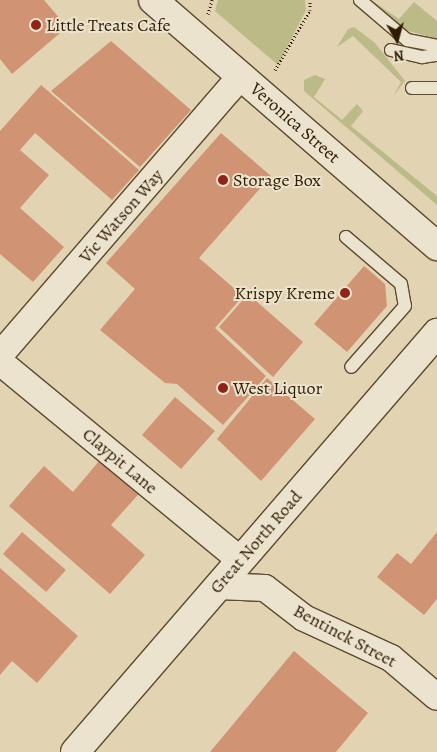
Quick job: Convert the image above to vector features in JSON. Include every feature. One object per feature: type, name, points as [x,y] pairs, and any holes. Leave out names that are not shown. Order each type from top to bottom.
[{"type":"main road","name":"Veronica Street","points":[[153,0],[437,246]]},
{"type":"main road","name":"Great North Road","points":[[75,752],[437,333]]},
{"type":"street","name":"Vic Watson Way","points":[[0,355],[241,76]]},
{"type":"street","name":"Claypit Lane","points":[[0,362],[240,560]]},
{"type":"street","name":"Bentinck Street","points":[[218,586],[265,588],[304,618],[333,629],[391,658],[437,697]]},
{"type":"lane","points":[[360,0],[407,40],[437,46]]},
{"type":"lane","points":[[391,50],[422,57],[437,55]]},
{"type":"lane","points":[[412,88],[437,88]]},
{"type":"lane","points":[[346,237],[401,284],[405,306],[351,367]]},
{"type":"path","points":[[205,21],[212,0]]},
{"type":"path","points":[[275,70],[310,10],[310,0]]},
{"type":"shaded area","points":[[218,0],[305,0],[306,10],[278,65],[215,11]]},
{"type":"shaded area","points":[[371,0],[399,19],[414,2],[437,21],[437,39],[405,30]]},
{"type":"shaded area","points":[[354,27],[375,43],[405,81],[394,95],[401,82],[353,36],[337,47],[348,29]]},
{"type":"shaded area","points":[[315,75],[325,79],[314,97],[342,120],[357,104],[363,111],[351,126],[437,196],[437,205],[304,91],[304,80]]},
{"type":"building","points":[[0,0],[44,0],[67,27],[12,74],[0,59]]},
{"type":"building","points":[[111,41],[191,110],[140,167],[51,91]]},
{"type":"building","points":[[41,85],[139,170],[112,200],[35,133],[20,150],[49,175],[20,208],[64,247],[33,282],[0,254],[0,131]]},
{"type":"building","points":[[221,133],[271,176],[199,258],[243,296],[215,328],[266,376],[223,425],[177,384],[165,383],[100,330],[135,289],[106,263]]},
{"type":"building","points":[[364,266],[385,284],[387,306],[347,352],[314,324]]},
{"type":"building","points":[[248,294],[303,342],[273,377],[219,327]]},
{"type":"building","points":[[267,378],[315,419],[261,481],[217,439]]},
{"type":"building","points":[[175,397],[215,431],[181,469],[142,435]]},
{"type":"building","points":[[105,454],[144,488],[111,525],[145,555],[110,594],[9,506],[44,466],[73,492]]},
{"type":"building","points":[[22,532],[66,570],[46,592],[3,554]]},
{"type":"building","points":[[437,532],[437,599],[424,615],[377,577],[397,553],[411,564]]},
{"type":"building","points":[[0,568],[78,636],[37,683],[12,661],[0,675]]},
{"type":"building","points":[[294,651],[368,713],[336,752],[210,752]]},
{"type":"place","name":"Little Treats Cafe","points":[[36,25]]},
{"type":"place","name":"Storage Box","points":[[223,180]]},
{"type":"place","name":"Krispy Kreme","points":[[345,293]]},
{"type":"place","name":"West Liquor","points":[[223,388]]}]
